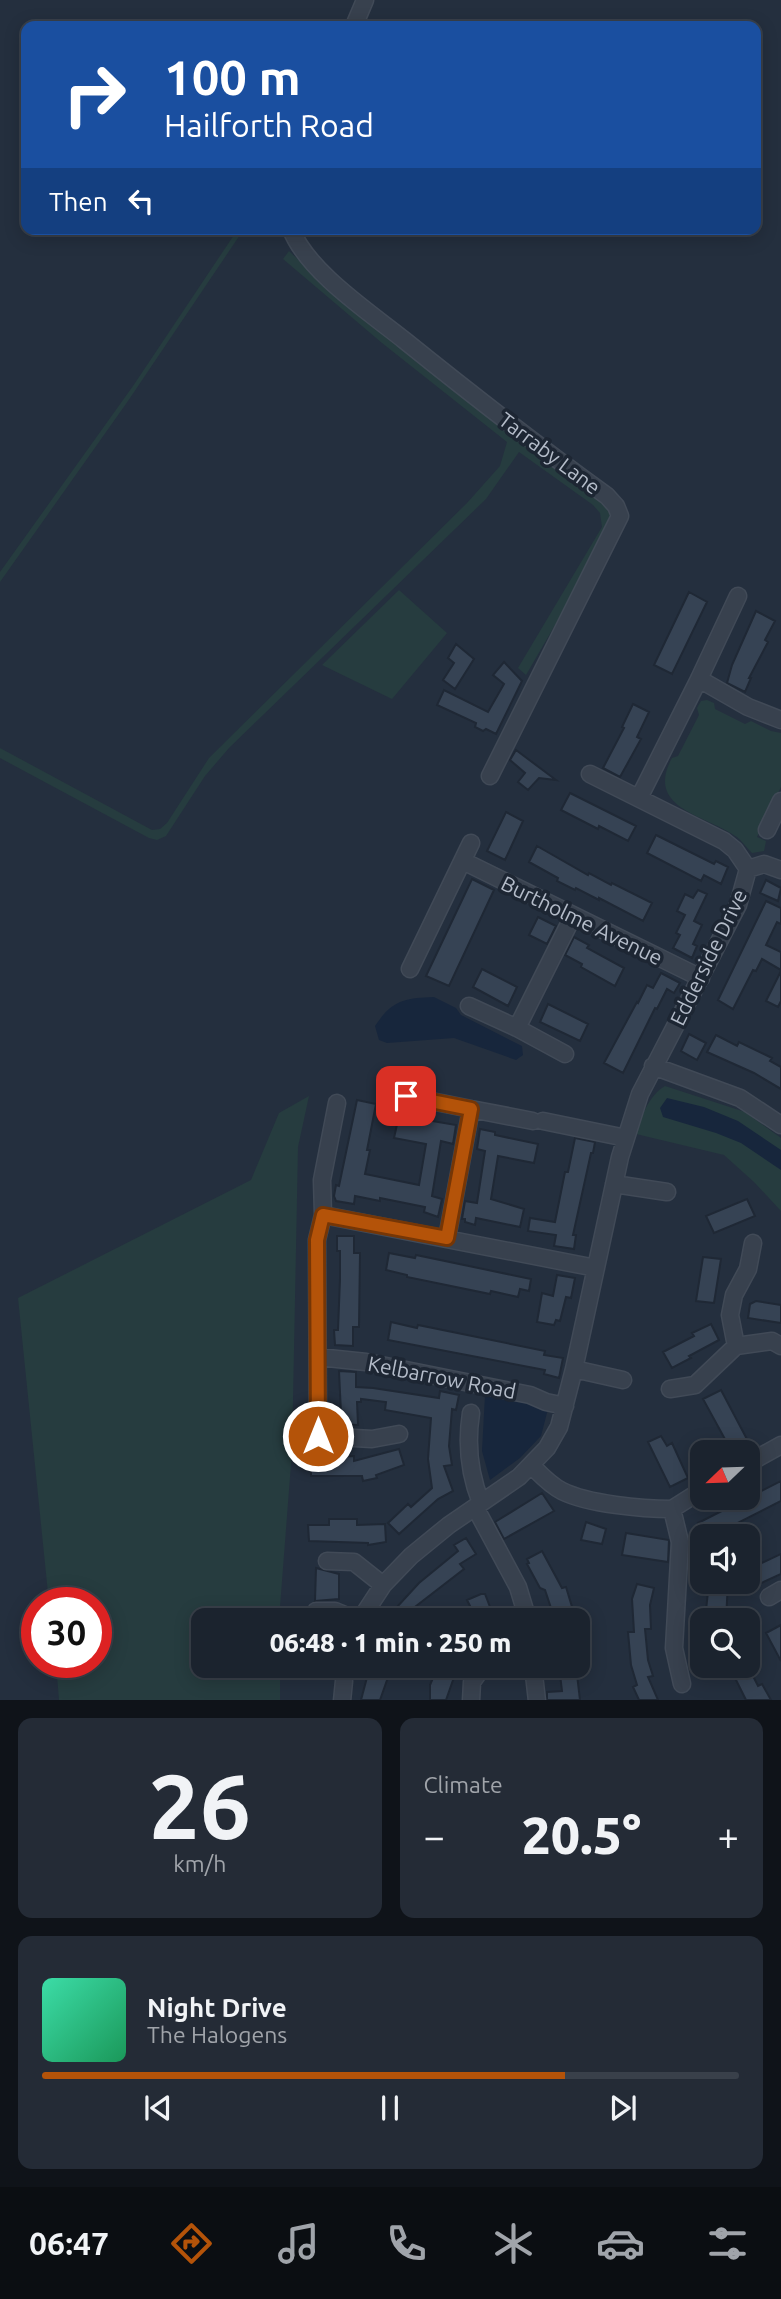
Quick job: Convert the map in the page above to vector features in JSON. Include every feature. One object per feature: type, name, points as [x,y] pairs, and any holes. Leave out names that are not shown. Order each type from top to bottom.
[{"type":"street","points":[[357,21],[365,0]]},
{"type":"street","name":"Tarraby Lane","points":[[294,235],[299,247],[342,291],[520,432],[607,496],[620,516],[490,776]]},
{"type":"street","points":[[639,798],[738,596]]},
{"type":"street","points":[[699,679],[748,707],[781,720]]},
{"type":"street","name":"Edderside Drive","points":[[367,1608],[383,1585],[411,1556],[532,1466],[559,1427],[614,1184],[640,1094],[738,905],[748,869],[734,850],[723,841],[590,774]]},
{"type":"street","points":[[767,830],[781,801]]},
{"type":"street","points":[[410,969],[471,843]]},
{"type":"street","name":"Burtholme Avenue","points":[[463,860],[701,978]]},
{"type":"street","points":[[748,869],[764,864],[781,870]]},
{"type":"street","points":[[517,1028],[573,916]]},
{"type":"street","points":[[469,1006],[565,1054]]},
{"type":"street","points":[[653,1066],[740,1098],[781,1125]]},
{"type":"street","points":[[406,1096],[626,1138]]},
{"type":"street","points":[[337,1103],[322,1180],[323,1215],[317,1240],[318,1436],[372,1438],[398,1434]]},
{"type":"street","points":[[447,1238],[471,1109]]},
{"type":"street","points":[[614,1184],[667,1192]]},
{"type":"street","points":[[323,1215],[596,1268]]},
{"type":"street","points":[[737,1346],[730,1315],[734,1294],[748,1269],[753,1243]]},
{"type":"street","points":[[670,1389],[695,1385],[737,1346],[772,1341],[781,1346]]},
{"type":"street","name":"Kelbarrow Road","points":[[318,1357],[379,1364],[530,1395],[565,1406]]},
{"type":"street","points":[[574,1369],[623,1380]]},
{"type":"street","points":[[471,1413],[468,1435],[470,1467],[478,1505],[518,1587],[524,1608]]},
{"type":"street","points":[[760,1457],[781,1445]]},
{"type":"street","points":[[532,1466],[561,1490],[574,1495],[635,1507],[671,1509],[690,1497]]},
{"type":"street","points":[[671,1509],[680,1542],[674,1648],[682,1685]]},
{"type":"street","points":[[327,1561],[354,1562],[383,1585]]},
{"type":"street","points":[[342,1700],[344,1678]]},
{"type":"street","points":[[471,1700],[472,1682],[475,1678]]},
{"type":"street","points":[[534,1678],[537,1700]]},
{"type":"green space","points":[[234,235],[240,235],[128,401],[0,582],[0,572],[133,386]]},
{"type":"green space","points":[[289,251],[399,347],[475,408],[610,509],[614,519],[612,527],[526,675],[518,668],[602,527],[600,513],[593,505],[519,452],[486,499],[229,748],[205,776],[166,836],[157,840],[0,758],[0,748],[152,830],[160,829],[167,823],[209,758],[467,503],[500,466],[507,442],[382,343],[283,259]]},
{"type":"green space","points":[[399,590],[447,633],[392,699],[322,665]]},
{"type":"green space","points":[[701,701],[714,703],[715,709],[745,724],[751,721],[781,733],[781,787],[757,837],[766,841],[764,851],[752,853],[737,837],[672,800],[666,789],[666,775],[672,758],[678,756],[699,715],[697,708]]},
{"type":"green space","points":[[665,1086],[745,1112],[781,1138],[781,1211],[724,1155],[636,1134],[650,1100]]},
{"type":"green space","points":[[309,1096],[298,1147],[292,1451],[280,1608],[191,1608],[191,1678],[280,1678],[280,1700],[59,1700],[57,1678],[112,1678],[112,1587],[47,1587],[18,1298],[251,1180],[279,1113]]},
{"type":"water","points":[[434,997],[456,1008],[461,1015],[522,1046],[523,1055],[516,1060],[454,1038],[387,1043],[379,1040],[375,1026],[393,1006],[415,998]]},
{"type":"water","points":[[667,1098],[704,1107],[738,1121],[781,1150],[781,1170],[741,1143],[663,1117],[660,1108]]},
{"type":"water","points":[[485,1395],[528,1400],[548,1409],[541,1436],[520,1458],[490,1480],[482,1451]]},
{"type":"building","points":[[689,592],[707,602],[672,674],[654,665]]},
{"type":"building","points":[[756,611],[775,621],[745,692],[727,683]]},
{"type":"building","points":[[456,644],[474,659],[455,689],[443,680],[454,663],[448,658]]},
{"type":"building","points":[[504,662],[522,681],[496,734],[486,729],[483,731],[475,727],[476,723],[437,705],[444,690],[488,712],[504,684],[493,675]]},
{"type":"building","points":[[633,704],[649,712],[637,737],[641,739],[620,777],[603,768]]},
{"type":"building","points":[[516,750],[556,780],[539,778],[528,790],[518,782],[525,773],[510,760]]},
{"type":"building","points":[[570,793],[636,826],[628,841],[561,810]]},
{"type":"building","points":[[506,812],[523,821],[505,860],[487,851]]},
{"type":"building","points":[[656,835],[714,864],[716,861],[728,867],[721,884],[704,875],[701,881],[647,853]]},
{"type":"building","points":[[537,846],[588,875],[589,873],[611,885],[612,883],[652,903],[643,921],[599,898],[557,881],[558,878],[529,862]]},
{"type":"building","points":[[472,879],[494,890],[449,986],[426,976]]},
{"type":"building","points":[[766,880],[781,888],[778,901],[760,893]]},
{"type":"building","points":[[698,890],[707,894],[694,921],[702,925],[693,944],[697,946],[692,958],[673,948],[680,935],[676,933],[685,915],[677,911],[685,894],[693,898]]},
{"type":"building","points":[[766,901],[781,908],[781,924],[777,922],[766,945],[781,952],[781,970],[762,959],[756,971],[753,970],[733,1009],[718,1000]]},
{"type":"building","points":[[538,917],[556,926],[547,944],[529,935]]},
{"type":"building","points":[[574,937],[589,945],[587,948],[624,968],[615,986],[565,955]]},
{"type":"building","points":[[482,969],[517,987],[508,1006],[473,987]]},
{"type":"building","points":[[781,971],[781,1001],[778,1007],[766,1001]]},
{"type":"building","points":[[661,973],[680,983],[674,993],[667,989],[623,1073],[604,1063],[647,985],[653,988]]},
{"type":"building","points":[[548,1004],[588,1024],[580,1041],[540,1022]]},
{"type":"building","points":[[689,1034],[706,1043],[697,1060],[681,1051]]},
{"type":"building","points":[[716,1035],[737,1046],[739,1042],[772,1058],[770,1061],[781,1067],[781,1089],[754,1073],[707,1052]]},
{"type":"building","points":[[357,1100],[376,1104],[365,1174],[419,1185],[426,1144],[394,1138],[398,1120],[402,1120],[403,1116],[456,1125],[453,1144],[441,1141],[432,1196],[442,1199],[438,1217],[424,1212],[425,1207],[380,1198],[380,1201],[355,1196],[354,1204],[336,1201],[336,1185],[339,1186]]},
{"type":"building","points":[[480,1129],[538,1144],[534,1163],[498,1156],[491,1199],[524,1209],[520,1227],[476,1218],[475,1225],[462,1219],[465,1201],[477,1203],[485,1151],[477,1149]]},
{"type":"building","points":[[575,1138],[595,1142],[573,1235],[576,1235],[574,1249],[554,1246],[556,1235],[528,1231],[530,1218],[555,1222]]},
{"type":"building","points":[[747,1199],[755,1216],[714,1233],[706,1216]]},
{"type":"building","points":[[337,1236],[354,1236],[354,1253],[360,1253],[359,1327],[353,1327],[353,1346],[335,1345],[334,1330],[338,1330],[340,1279]]},
{"type":"building","points":[[389,1253],[415,1258],[416,1255],[531,1279],[529,1291],[520,1289],[518,1297],[491,1291],[490,1294],[407,1277],[386,1270]]},
{"type":"building","points":[[703,1257],[721,1259],[714,1303],[696,1301]]},
{"type":"building","points":[[557,1275],[575,1278],[571,1298],[566,1297],[560,1321],[556,1320],[554,1325],[537,1322],[542,1293],[553,1296]]},
{"type":"building","points":[[756,1301],[781,1305],[781,1323],[748,1318],[750,1304]]},
{"type":"building","points":[[391,1322],[545,1351],[544,1355],[563,1358],[559,1378],[544,1374],[545,1370],[388,1340]]},
{"type":"building","points":[[711,1324],[719,1340],[672,1368],[663,1352]]},
{"type":"building","points":[[339,1371],[356,1372],[356,1387],[439,1398],[440,1391],[459,1395],[456,1410],[452,1409],[449,1446],[452,1465],[444,1466],[453,1491],[438,1499],[399,1534],[388,1523],[408,1504],[411,1507],[432,1488],[428,1459],[431,1418],[385,1410],[386,1402],[361,1399],[361,1402],[357,1402],[358,1425],[338,1424],[338,1413],[341,1413]]},
{"type":"building","points":[[721,1390],[747,1440],[725,1440],[703,1399]]},
{"type":"building","points":[[661,1436],[667,1446],[672,1443],[688,1478],[670,1487],[648,1442]]},
{"type":"building","points":[[399,1449],[404,1465],[376,1475],[377,1478],[363,1481],[362,1476],[311,1476],[311,1459],[354,1456],[354,1461]]},
{"type":"building","points":[[781,1481],[781,1501],[736,1524],[698,1523],[724,1510],[760,1510],[760,1492]]},
{"type":"building","points":[[542,1493],[554,1511],[504,1539],[495,1522]]},
{"type":"building","points":[[329,1519],[357,1519],[357,1525],[385,1524],[386,1542],[368,1545],[309,1541],[308,1525],[329,1525]]},
{"type":"building","points":[[586,1522],[606,1529],[602,1544],[581,1540]]},
{"type":"building","points":[[626,1533],[669,1540],[668,1562],[622,1555]]},
{"type":"building","points":[[466,1538],[476,1554],[460,1564],[464,1569],[414,1608],[396,1608],[419,1583],[458,1551],[454,1545]]},
{"type":"building","points":[[542,1551],[562,1588],[566,1587],[572,1608],[551,1608],[545,1590],[540,1588],[527,1559]]},
{"type":"building","points":[[781,1554],[781,1574],[760,1584],[760,1564]]},
{"type":"building","points":[[316,1568],[339,1574],[339,1599],[315,1601]]},
{"type":"building","points":[[637,1584],[654,1588],[650,1605],[651,1629],[645,1629],[648,1660],[653,1676],[648,1677],[658,1700],[639,1700],[633,1687],[637,1685],[631,1665],[628,1632],[634,1632],[632,1599]]},
{"type":"building","points":[[485,1594],[490,1608],[471,1608],[467,1600]]},
{"type":"building","points":[[708,1594],[727,1594],[727,1608],[706,1608]]},
{"type":"building","points":[[781,1625],[781,1661],[766,1633]]},
{"type":"building","points":[[367,1678],[388,1678],[380,1700],[361,1700]]},
{"type":"building","points":[[433,1678],[454,1678],[446,1700],[430,1700]]},
{"type":"building","points":[[560,1678],[577,1678],[580,1700],[547,1700],[547,1692],[562,1691]]},
{"type":"building","points":[[735,1678],[754,1678],[758,1686],[762,1684],[771,1700],[746,1700]]},
{"type":"route","points":[[318,1436],[317,1240],[323,1215],[447,1238],[471,1109],[406,1096]]}]
